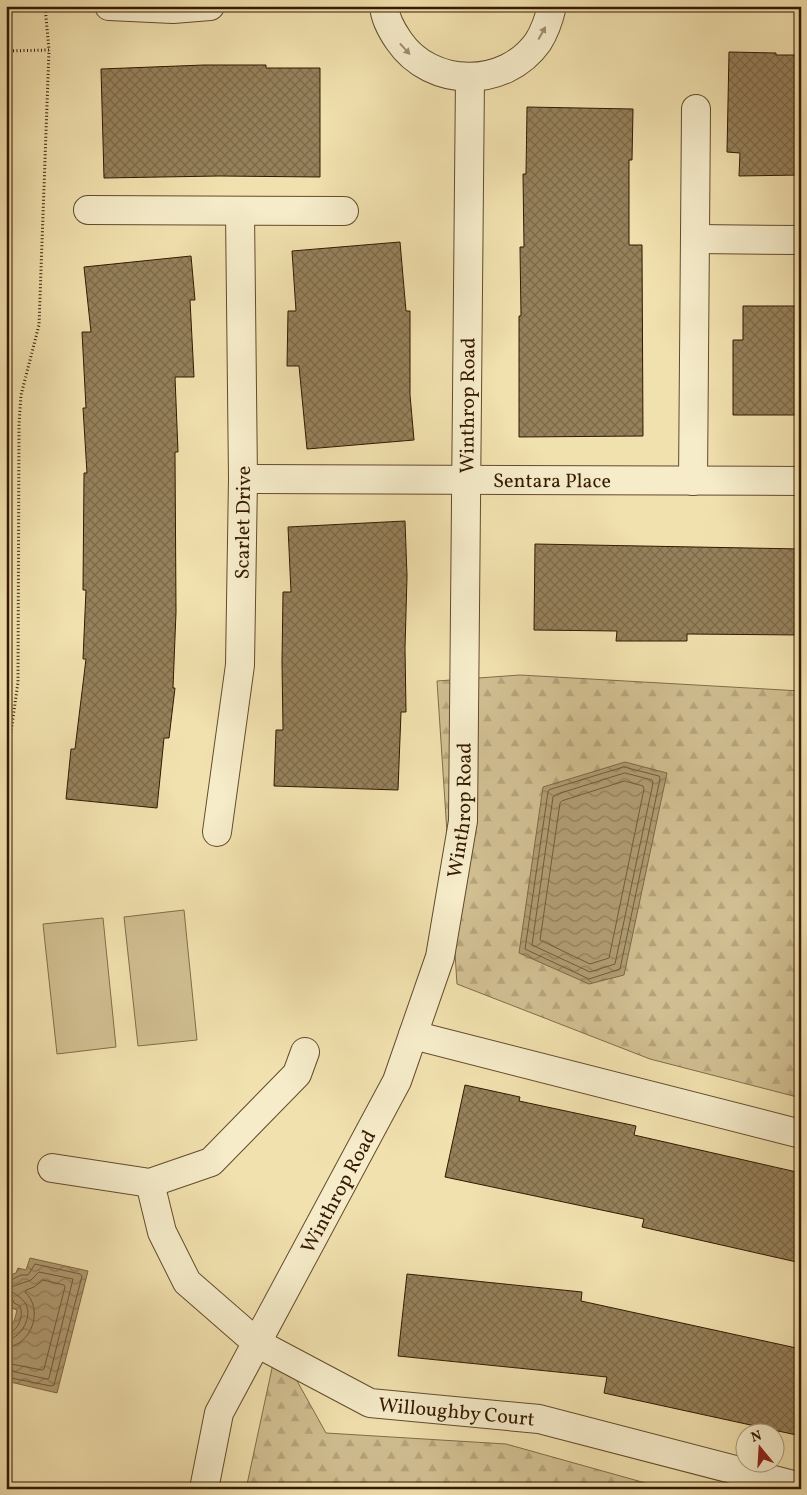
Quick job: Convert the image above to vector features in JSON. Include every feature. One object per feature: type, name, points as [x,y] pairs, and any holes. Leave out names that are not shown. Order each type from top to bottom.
[{"type":"street","points":[[109,6],[173,9],[210,6]]},
{"type":"street","points":[[384,6],[391,31],[404,49],[420,63],[440,73],[461,78],[483,76],[504,70],[522,58],[537,42],[548,22],[552,6]]},
{"type":"street","name":"Winthrop Road","points":[[204,1489],[219,1412],[397,1081],[440,957],[463,821],[470,77]]},
{"type":"street","points":[[693,481],[696,109]]},
{"type":"street","points":[[88,210],[344,211]]},
{"type":"street","name":"Scarlet Drive","points":[[217,832],[240,665],[243,479],[240,212]]},
{"type":"street","points":[[695,239],[801,240]]},
{"type":"street","name":"Sentara Place","points":[[243,479],[801,481]]},
{"type":"street","points":[[413,1035],[801,1134]]},
{"type":"street","points":[[52,1168],[150,1183],[211,1162],[297,1074],[305,1052]]},
{"type":"street","name":"Willoughby Court","points":[[150,1183],[162,1232],[187,1282],[257,1343],[370,1403],[539,1419],[801,1487]]},
{"type":"path","points":[[6,768],[18,682],[21,395],[39,326],[49,50],[45,6]]},
{"type":"path","points":[[6,50],[49,50]]},
{"type":"green space","points":[[520,675],[801,691],[801,1098],[650,1059],[457,984],[437,681]]},
{"type":"green space","points":[[184,910],[197,1040],[138,1046],[124,917]]},
{"type":"green space","points":[[103,918],[116,1047],[57,1054],[43,924]]},
{"type":"green space","points":[[277,1345],[326,1433],[506,1444],[667,1489],[246,1489]]},
{"type":"water","points":[[625,762],[667,773],[624,975],[589,984],[519,953],[543,787]]},
{"type":"water","points":[[30,1258],[88,1271],[57,1393],[6,1381],[6,1329],[9,1328],[15,1319],[17,1310],[9,1307],[9,1302],[6,1300],[7,1274],[16,1273],[18,1268],[26,1270]]},
{"type":"building","points":[[729,52],[801,55],[801,175],[739,176],[740,153],[727,152]]},
{"type":"building","points":[[204,65],[266,65],[266,68],[320,68],[320,177],[104,178],[101,69]]},
{"type":"building","points":[[527,107],[633,109],[632,160],[629,160],[629,245],[642,245],[643,436],[519,437],[520,247],[524,247],[523,174],[526,174]]},
{"type":"building","points":[[400,242],[406,311],[410,311],[410,395],[414,440],[307,449],[299,366],[287,366],[288,311],[296,311],[292,251]]},
{"type":"building","points":[[191,256],[195,300],[190,300],[194,377],[175,377],[178,452],[175,452],[176,612],[173,688],[175,688],[169,738],[164,738],[157,808],[66,799],[71,749],[75,749],[86,659],[83,659],[86,590],[83,590],[84,473],[87,473],[83,408],[86,408],[82,332],[91,332],[84,267]]},
{"type":"building","points":[[743,306],[801,306],[801,415],[733,415],[733,340],[743,340]]},
{"type":"building","points":[[405,521],[407,576],[406,712],[401,712],[398,790],[274,786],[276,730],[283,730],[283,592],[291,592],[288,527]]},
{"type":"building","points":[[535,544],[801,549],[801,635],[687,634],[687,641],[616,641],[617,631],[534,630]]},
{"type":"building","points":[[465,1085],[520,1097],[519,1101],[636,1126],[634,1135],[801,1173],[801,1263],[642,1227],[644,1219],[445,1177]]},
{"type":"building","points":[[407,1274],[582,1292],[581,1301],[801,1349],[801,1436],[784,1432],[784,1422],[737,1422],[604,1393],[607,1377],[398,1356]]}]
